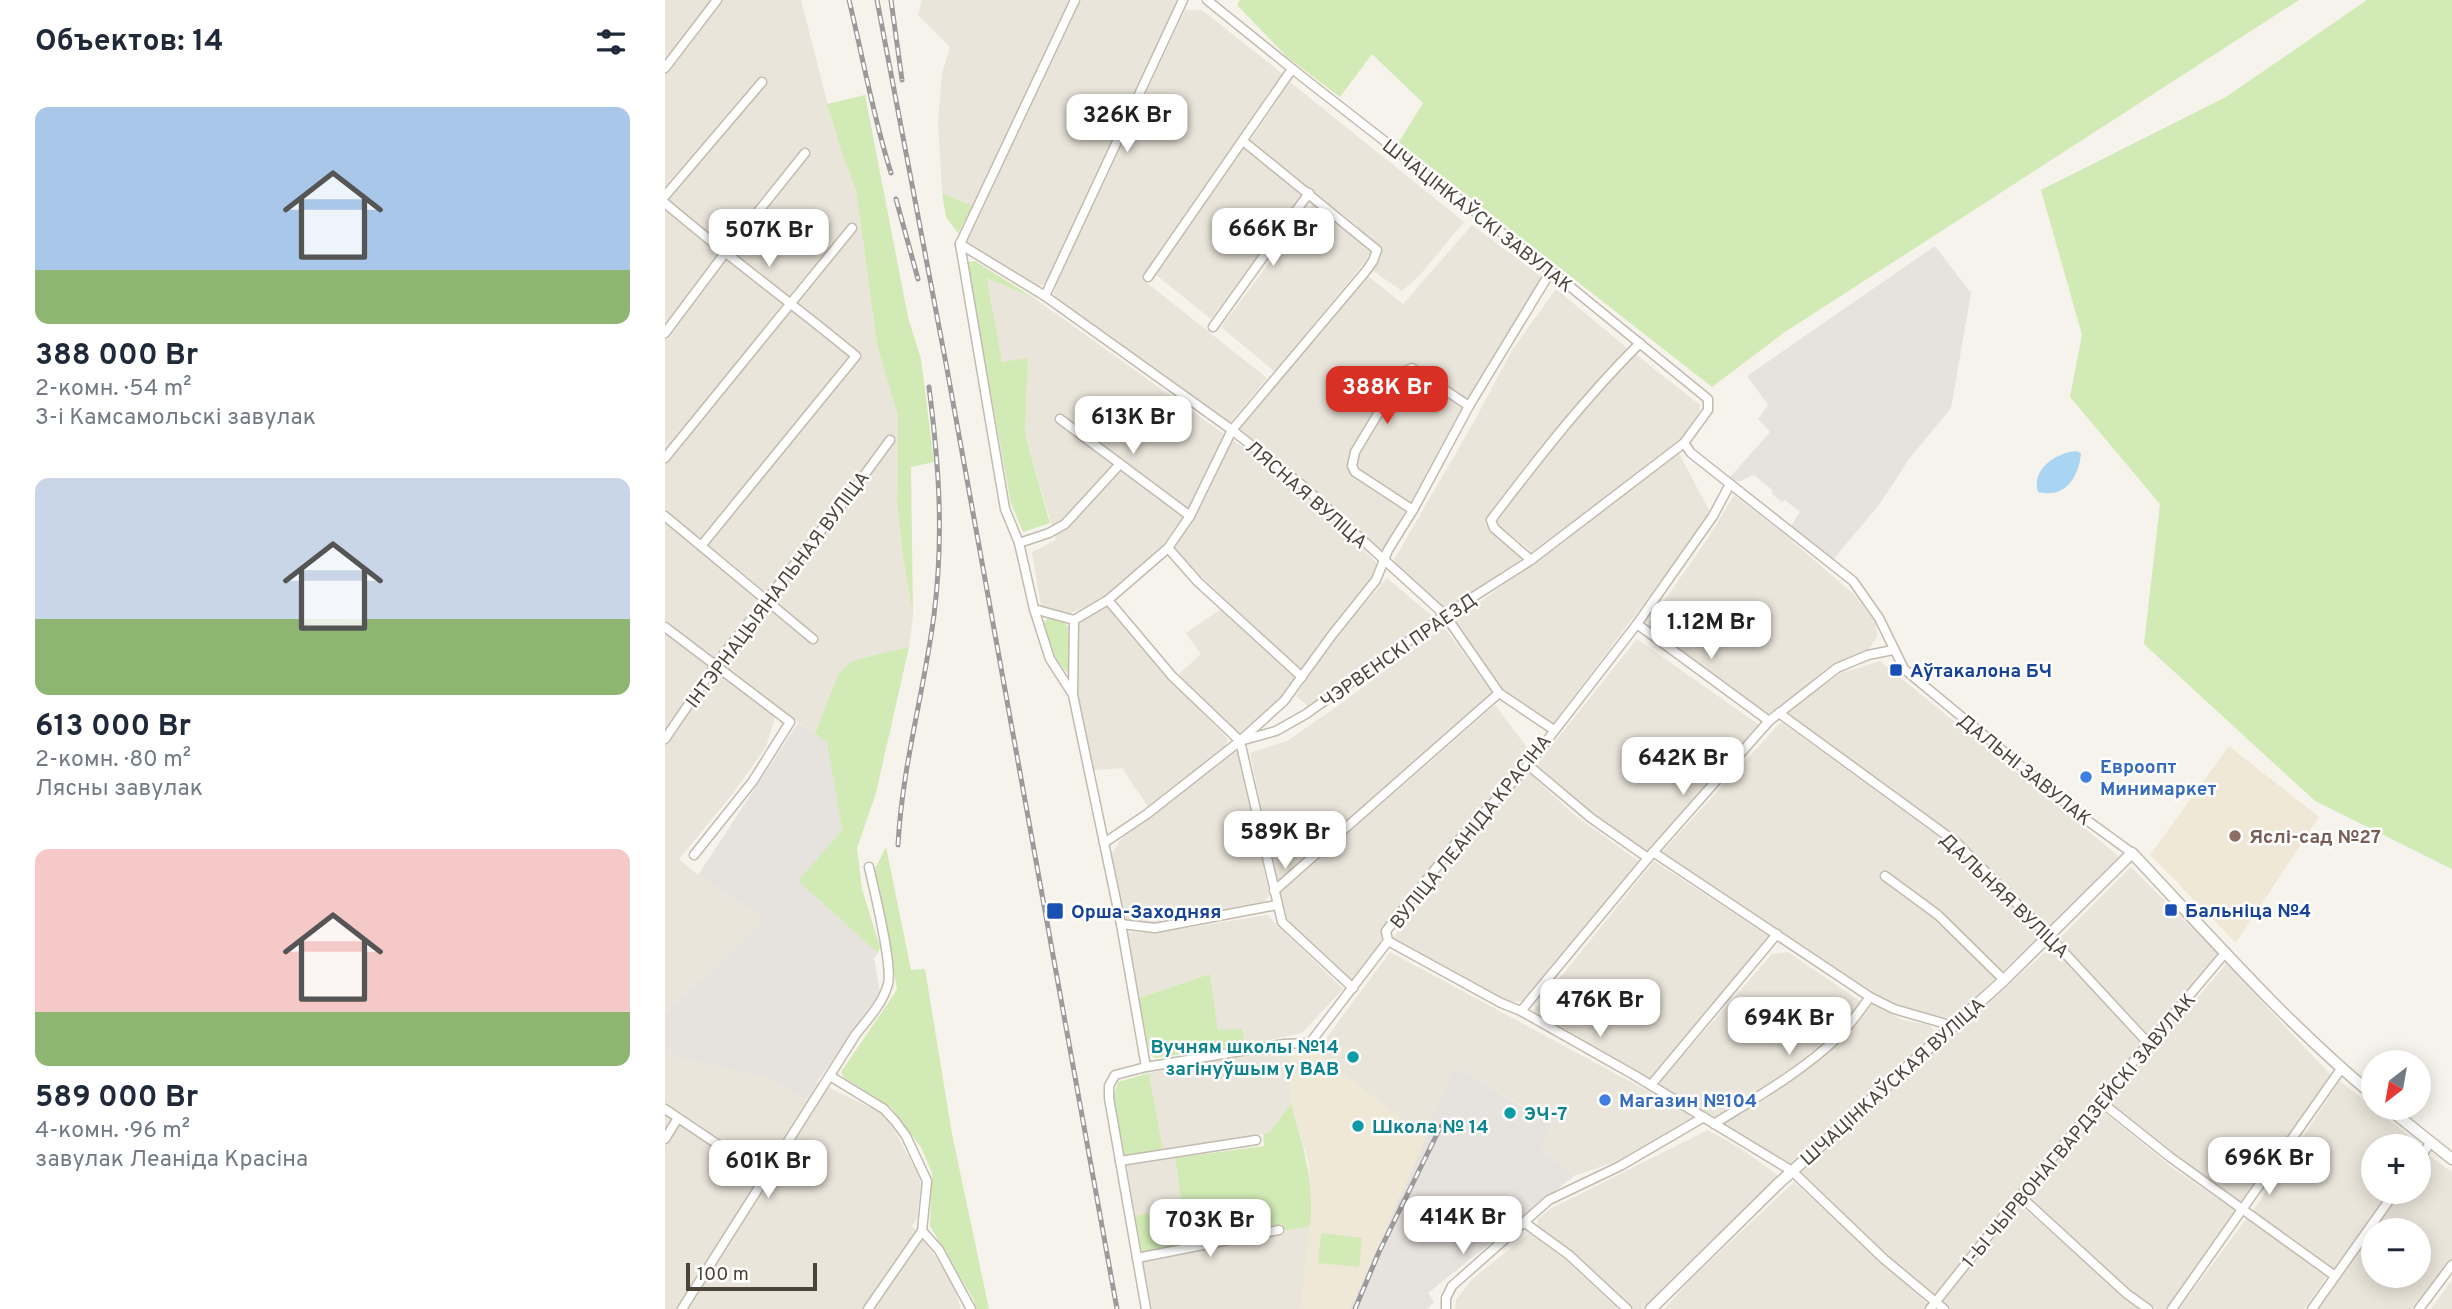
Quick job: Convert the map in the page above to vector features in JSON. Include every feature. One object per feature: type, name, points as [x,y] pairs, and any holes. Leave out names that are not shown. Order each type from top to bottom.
[{"type":"street","points":[[665,68],[717,0]]},
{"type":"street","points":[[1073,695],[1050,659],[1034,609],[1019,543],[1006,509],[960,244],[1075,0]]},
{"type":"street","points":[[1045,296],[1183,0]]},
{"type":"street","name":"ШЧАЦІНКАЎСКІ ЗАВУЛАК","points":[[1207,0],[1551,271],[1708,399],[1708,410],[1684,443]]},
{"type":"street","points":[[1148,277],[1292,69]]},
{"type":"street","points":[[665,196],[762,82]]},
{"type":"street","points":[[1034,609],[1074,620],[1108,600],[1168,548],[1190,516],[1231,430],[1373,261],[1377,250],[1243,141]]},
{"type":"street","points":[[665,332],[805,153]]},
{"type":"street","points":[[1213,327],[1309,192]]},
{"type":"street","points":[[665,203],[856,356],[701,546]]},
{"type":"street","points":[[665,458],[852,228]]},
{"type":"street","name":"ЛЯСНАЯ ВУЛІЦА","points":[[960,244],[1045,296],[1231,430],[1303,486],[1445,615],[1500,693],[1554,730]]},
{"type":"street","points":[[1240,741],[1285,701],[1332,635],[1376,580],[1388,550],[1413,510],[1469,406],[1551,271]]},
{"type":"street","points":[[1531,560],[1494,528],[1491,520],[1542,452],[1603,381],[1640,343]]},
{"type":"street","points":[[1413,510],[1355,472],[1352,466],[1355,452],[1403,372],[1412,368],[1469,406]]},
{"type":"street","points":[[1060,419],[1190,516]]},
{"type":"street","name":"ІНТЭРНАЦЫЯНАЛЬНАЯ ВУЛІЦА","points":[[665,739],[716,664],[890,440]]},
{"type":"street","name":"ДАЛЬНІ ЗАВУЛАК","points":[[1684,443],[1691,453],[1853,581],[1879,618],[1904,669],[2084,818],[2132,853],[2341,1069],[2361,1085]]},
{"type":"street","name":"ЧЭРВЕНСКІ ПРАЕЗД","points":[[1104,843],[1240,741],[1276,731],[1306,714],[1445,615],[1531,560],[1684,443]]},
{"type":"street","points":[[1019,543],[1049,533],[1065,524],[1119,464]]},
{"type":"street","name":"ВУЛІЦА ЛЕАНІДА КРАСІНА","points":[[1146,1309],[1109,1098],[1109,1086],[1115,1075],[1146,1067],[1283,1044],[1310,1043],[1388,941],[1387,931],[1456,843],[1528,765],[1637,624],[1713,516],[1730,484]]},
{"type":"street","points":[[665,516],[813,639]]},
{"type":"street","points":[[1168,548],[1198,582],[1302,677]]},
{"type":"street","points":[[1108,600],[1172,676],[1240,741],[1282,922],[1353,988]]},
{"type":"street","points":[[1074,620],[1073,695],[1121,924],[1146,1067]]},
{"type":"street","points":[[1637,624],[1769,721]]},
{"type":"street","points":[[665,627],[790,722],[753,781],[694,855]]},
{"type":"street","points":[[1521,1011],[1651,855],[1769,721],[1837,668],[1868,655],[1893,650]]},
{"type":"street","points":[[1274,891],[1500,693]]},
{"type":"street","name":"ДАЛЬНЯЯ ВУЛІЦА","points":[[1779,713],[1957,843],[2048,935],[2149,1044]]},
{"type":"street","points":[[1528,765],[1591,818],[1777,934],[1870,997],[1894,1009],[1953,1026]]},
{"type":"street","name":"ШЧАЦІНКАЎСКАЯ ВУЛІЦА","points":[[1651,1309],[1792,1171],[2004,980],[2132,853]]},
{"type":"street","points":[[682,1309],[883,997],[889,981],[887,960],[869,867]]},
{"type":"street","points":[[1885,876],[1938,915],[2004,980]]},
{"type":"street","points":[[1121,924],[1156,928],[1277,905]]},
{"type":"street","points":[[1651,1085],[1777,934]]},
{"type":"street","points":[[1388,941],[1501,1003],[1521,1011],[1651,1085],[1792,1171],[1933,1306],[1944,1309]]},
{"type":"street","name":"1-Ы ЧЫРВОНАГВАРДЗЕЙСКІ ЗАВУЛАК","points":[[1933,1306],[2020,1196],[2226,952]]},
{"type":"street","points":[[1714,1124],[1764,1093],[1821,1051],[1840,1035],[1870,997]]},
{"type":"street","points":[[2172,1309],[2341,1069]]},
{"type":"street","points":[[831,1076],[884,1109],[906,1136],[927,1181],[922,1231],[868,1309]]},
{"type":"street","points":[[2101,1102],[2170,1157],[2335,1276]]},
{"type":"street","points":[[665,1109],[766,1177]]},
{"type":"street","points":[[1447,1309],[1446,1298],[1453,1286],[1549,1200],[1620,1166],[1704,1117]]},
{"type":"street","points":[[665,1139],[678,1118]]},
{"type":"street","points":[[2402,1120],[2419,1134]]},
{"type":"street","points":[[1120,1161],[1256,1140]]},
{"type":"street","points":[[2431,1144],[2452,1159]]},
{"type":"street","points":[[2020,1196],[2127,1294],[2148,1309]]},
{"type":"street","points":[[2312,1309],[2386,1204]]},
{"type":"street","points":[[1525,1223],[1569,1255],[1627,1309]]},
{"type":"street","points":[[1137,1258],[1279,1230]]},
{"type":"street","points":[[922,1231],[939,1250],[971,1309]]},
{"type":"street","points":[[2420,1309],[2452,1265]]},
{"type":"shaded area","points":[[665,0],[801,0],[833,125],[856,190],[877,344],[899,415],[897,503],[913,615],[909,647],[854,660],[840,673],[815,734],[780,710],[775,717],[766,747],[735,791],[679,859],[698,875],[764,919],[665,1014]]},
{"type":"shaded area","points":[[922,0],[1069,0],[973,206],[942,193],[938,121],[942,74],[950,47],[918,15]]},
{"type":"shaded area","points":[[1081,0],[1176,0],[1176,7],[1046,283],[1038,287],[966,244]]},
{"type":"shaded area","points":[[1185,10],[1202,10],[1284,75],[1142,279],[1267,378],[1229,424],[1059,303],[1054,294]]},
{"type":"shaded area","points":[[1290,82],[1464,222],[1419,276],[1402,291],[1372,270],[1382,251],[1355,224],[1250,141]]},
{"type":"shaded area","points":[[1244,146],[1302,195],[1211,319],[1156,275]]},
{"type":"shaded area","points":[[1314,203],[1372,253],[1275,372],[1221,327]]},
{"type":"shaded area","points":[[1472,225],[1543,278],[1381,553],[1237,430],[1368,276],[1403,304]]},
{"type":"shaded area","points":[[1935,246],[1971,293],[1951,408],[1909,459],[1879,505],[1832,561],[1791,526],[1800,512],[1772,494],[1770,488],[1754,475],[1738,482],[1730,477],[1770,432],[1758,419],[1768,405],[1747,376]]},
{"type":"shaded area","points":[[987,278],[1034,298],[1224,434],[1186,516],[1151,559],[1102,600],[1066,615],[1041,607],[1032,552],[1056,540],[1025,434],[1028,359],[1002,362]]},
{"type":"shaded area","points":[[1556,289],[1627,348],[1538,450],[1488,521],[1523,558],[1446,609],[1437,606],[1391,565],[1512,350]]},
{"type":"shaded area","points":[[1634,353],[1700,405],[1700,410],[1681,440],[1535,554],[1495,522],[1570,423]]},
{"type":"shaded area","points":[[1233,440],[1300,489],[1377,563],[1369,586],[1333,626],[1301,669],[1257,631],[1173,548],[1195,518]]},
{"type":"shaded area","points":[[1679,453],[1711,514],[1553,724],[1502,691],[1455,621]]},
{"type":"shaded area","points":[[1734,495],[1856,596],[1876,624],[1877,637],[1866,653],[1837,665],[1767,715],[1646,627],[1708,538]]},
{"type":"shaded area","points":[[1387,578],[1432,616],[1310,708],[1296,696],[1335,638]]},
{"type":"shaded area","points":[[1107,606],[1165,674],[1228,739],[1226,746],[1149,808],[1122,768],[1094,770],[1077,694],[1077,624]]},
{"type":"shaded area","points":[[1221,609],[1295,678],[1282,699],[1240,737],[1178,675],[1201,654],[1186,633]]},
{"type":"shaded area","points":[[1444,627],[1494,695],[1277,884],[1250,753],[1287,741]]},
{"type":"shaded area","points":[[1637,639],[1759,725],[1648,855],[1583,809],[1538,771],[1538,765],[1545,754]]},
{"type":"shaded area","points":[[1880,661],[2121,858],[2048,930],[1963,844],[1785,713],[1841,673]]},
{"type":"shaded area","points":[[1495,705],[1532,754],[1493,800],[1449,843],[1385,927],[1379,946],[1349,982],[1285,917],[1279,894]]},
{"type":"shaded area","points":[[1781,722],[1961,853],[2040,935],[1953,1019],[1909,1010],[1878,998],[1660,854]]},
{"type":"shaded area","points":[[798,723],[827,742],[842,830],[798,881],[878,953],[874,958],[880,993],[805,1099],[766,1078],[665,1056],[665,1014],[764,919],[698,875]]},
{"type":"shaded area","name":"Яслі-сад №27","points":[[2229,746],[2319,817],[2236,943],[2150,855]]},
{"type":"shaded area","points":[[1239,749],[1269,895],[1264,903],[1156,925],[1123,920],[1111,855],[1121,839]]},
{"type":"shaded area","points":[[1528,772],[1573,814],[1640,862],[1587,923],[1527,1001],[1509,1002],[1392,939],[1468,837]]},
{"type":"shaded area","points":[[1654,861],[1770,937],[1652,1081],[1531,1014]]},
{"type":"shaded area","points":[[2131,867],[2220,956],[2150,1040],[2058,940]]},
{"type":"shaded area","points":[[1267,915],[1343,989],[1302,1033],[1246,1045],[1242,1029],[1218,1031],[1210,974],[1139,998],[1127,932],[1157,933]]},
{"type":"shaded area","points":[[2052,946],[2143,1045],[1934,1296],[1887,1256],[1801,1172]]},
{"type":"shaded area","points":[[1390,952],[1694,1116],[1620,1160],[1574,1176],[1538,1149],[1552,1123],[1456,1068],[1426,1139],[1316,1052]]},
{"type":"shaded area","points":[[1788,952],[1863,1003],[1837,1031],[1763,1091],[1714,1119],[1658,1084],[1772,954]]},
{"type":"shaded area","points":[[2226,964],[2331,1075],[2241,1204],[2172,1156],[2107,1103]]},
{"type":"shaded area","points":[[1870,1003],[1903,1020],[1929,1025],[1935,1036],[1792,1167],[1722,1125],[1767,1098],[1839,1041]]},
{"type":"shaded area","points":[[1277,1049],[1290,1056],[1291,1104],[1269,1133],[1163,1150],[1149,1073]]},
{"type":"shaded area","points":[[1310,1050],[1426,1139],[1350,1309],[1301,1309],[1311,1212],[1309,1164],[1291,1104],[1290,1056]]},
{"type":"shaded area","points":[[665,1056],[766,1078],[805,1099],[817,1082],[880,1112],[892,1126],[918,1174],[921,1186],[917,1218],[912,1226],[954,1286],[961,1309],[665,1309]]},
{"type":"shaded area","points":[[1455,1067],[1552,1124],[1539,1149],[1574,1176],[1428,1293],[1434,1302],[1427,1309],[1350,1309]]},
{"type":"shaded area","points":[[2340,1081],[2361,1098],[2361,1120],[2389,1120],[2407,1134],[2361,1134],[2361,1204],[2380,1204],[2370,1218],[2361,1218],[2361,1231],[2334,1269],[2252,1212]]},
{"type":"shaded area","points":[[2101,1110],[2173,1168],[2237,1212],[2166,1309],[2155,1309],[2111,1276],[2025,1198]]},
{"type":"shaded area","points":[[1708,1130],[1743,1150],[1780,1177],[1643,1309],[1632,1309],[1560,1244],[1537,1228],[1538,1219],[1550,1209]]},
{"type":"shaded area","points":[[2431,1157],[2452,1172],[2452,1261],[2417,1309],[2318,1309],[2361,1248],[2361,1288],[2431,1288],[2431,1218],[2382,1218],[2392,1204],[2431,1204]]},
{"type":"shaded area","points":[[1175,1158],[1182,1208],[1135,1216],[1127,1165]]},
{"type":"shaded area","points":[[1794,1182],[1930,1306],[1927,1309],[1664,1309],[1692,1278]]},
{"type":"shaded area","points":[[2019,1204],[2142,1309],[1950,1309],[1939,1301]]},
{"type":"shaded area","points":[[2247,1218],[2327,1276],[2304,1309],[2179,1309]]},
{"type":"shaded area","points":[[1310,1226],[1301,1309],[1152,1309],[1143,1262]]},
{"type":"shaded area","points":[[1530,1233],[1568,1262],[1618,1309],[1455,1309],[1456,1300],[1472,1279]]},
{"type":"shaded area","points":[[2452,1280],[2452,1309],[2431,1309]]},
{"type":"green space","points":[[1240,0],[2299,0],[1785,332],[1712,387],[1399,142],[1423,103],[1372,54],[1340,97],[1287,57],[1237,5]]},
{"type":"green space","points":[[2367,0],[2452,0],[2452,869],[2315,801],[2144,644],[2160,504],[2070,397],[2082,335],[2041,190],[2226,97]]},
{"type":"green space","points":[[865,95],[908,317],[921,359],[934,462],[911,467],[913,615],[897,503],[898,415],[877,344],[856,190],[827,104]]},
{"type":"green space","points":[[942,193],[973,206],[958,233],[946,217]]},
{"type":"green space","points":[[975,261],[1034,298],[987,278],[1002,362],[1028,358],[1025,434],[1050,523],[1023,532],[1011,504],[967,262]]},
{"type":"green space","points":[[1048,618],[1064,622],[1068,627],[1070,676],[1056,659],[1044,623]]},
{"type":"green space","points":[[909,647],[876,793],[857,848],[862,889],[880,947],[878,953],[798,881],[842,830],[827,742],[815,734],[839,673],[854,660]]},
{"type":"green space","points":[[886,847],[911,970],[925,969],[952,1134],[989,1309],[975,1309],[974,1300],[930,1226],[932,1173],[922,1149],[892,1108],[844,1078],[841,1072],[897,990],[875,869]]},
{"type":"green space","points":[[1210,974],[1218,1030],[1242,1029],[1246,1045],[1155,1058],[1150,1055],[1139,998]]},
{"type":"green space","points":[[1149,1073],[1163,1150],[1125,1156],[1113,1098],[1118,1082]]},
{"type":"green space","points":[[1291,1104],[1309,1179],[1310,1226],[1285,1231],[1281,1224],[1142,1252],[1135,1216],[1182,1207],[1175,1158],[1264,1146],[1263,1134],[1269,1133]]},
{"type":"green space","points":[[1321,1233],[1362,1238],[1359,1267],[1318,1263]]},
{"type":"water","points":[[2076,451],[2081,453],[2080,462],[2069,484],[2056,492],[2038,492],[2038,476],[2042,469],[2053,459]]},
{"type":"railway","points":[[849,0],[873,109],[891,173]]},
{"type":"railway","points":[[877,0],[947,369],[1117,1309]]},
{"type":"railway","points":[[891,0],[902,80]]},
{"type":"railway","points":[[896,199],[918,279]]},
{"type":"railway","points":[[898,845],[904,787],[930,644],[939,557],[939,501],[929,387]]},
{"type":"railway","points":[[1355,1309],[1379,1252],[1441,1126]]},
{"type":"place","name":"Аўтакалона БЧ","points":[[1896,670]]},
{"type":"place","name":"Евроопт Минимаркет","points":[[2086,777]]},
{"type":"place","name":"Яслі-сад №27","points":[[2235,836]]},
{"type":"place","name":"Бальніца №4","points":[[2171,910]]},
{"type":"place","name":"Орша-Заходняя","points":[[1055,911]]},
{"type":"place","name":"Вучням школы №14 загінуўшым у ВАВ","points":[[1353,1057]]},
{"type":"place","name":"Магазин №104","points":[[1605,1100]]},
{"type":"place","name":"ЭЧ-7","points":[[1510,1113]]},
{"type":"place","name":"Школа № 14","points":[[1358,1126]]}]
